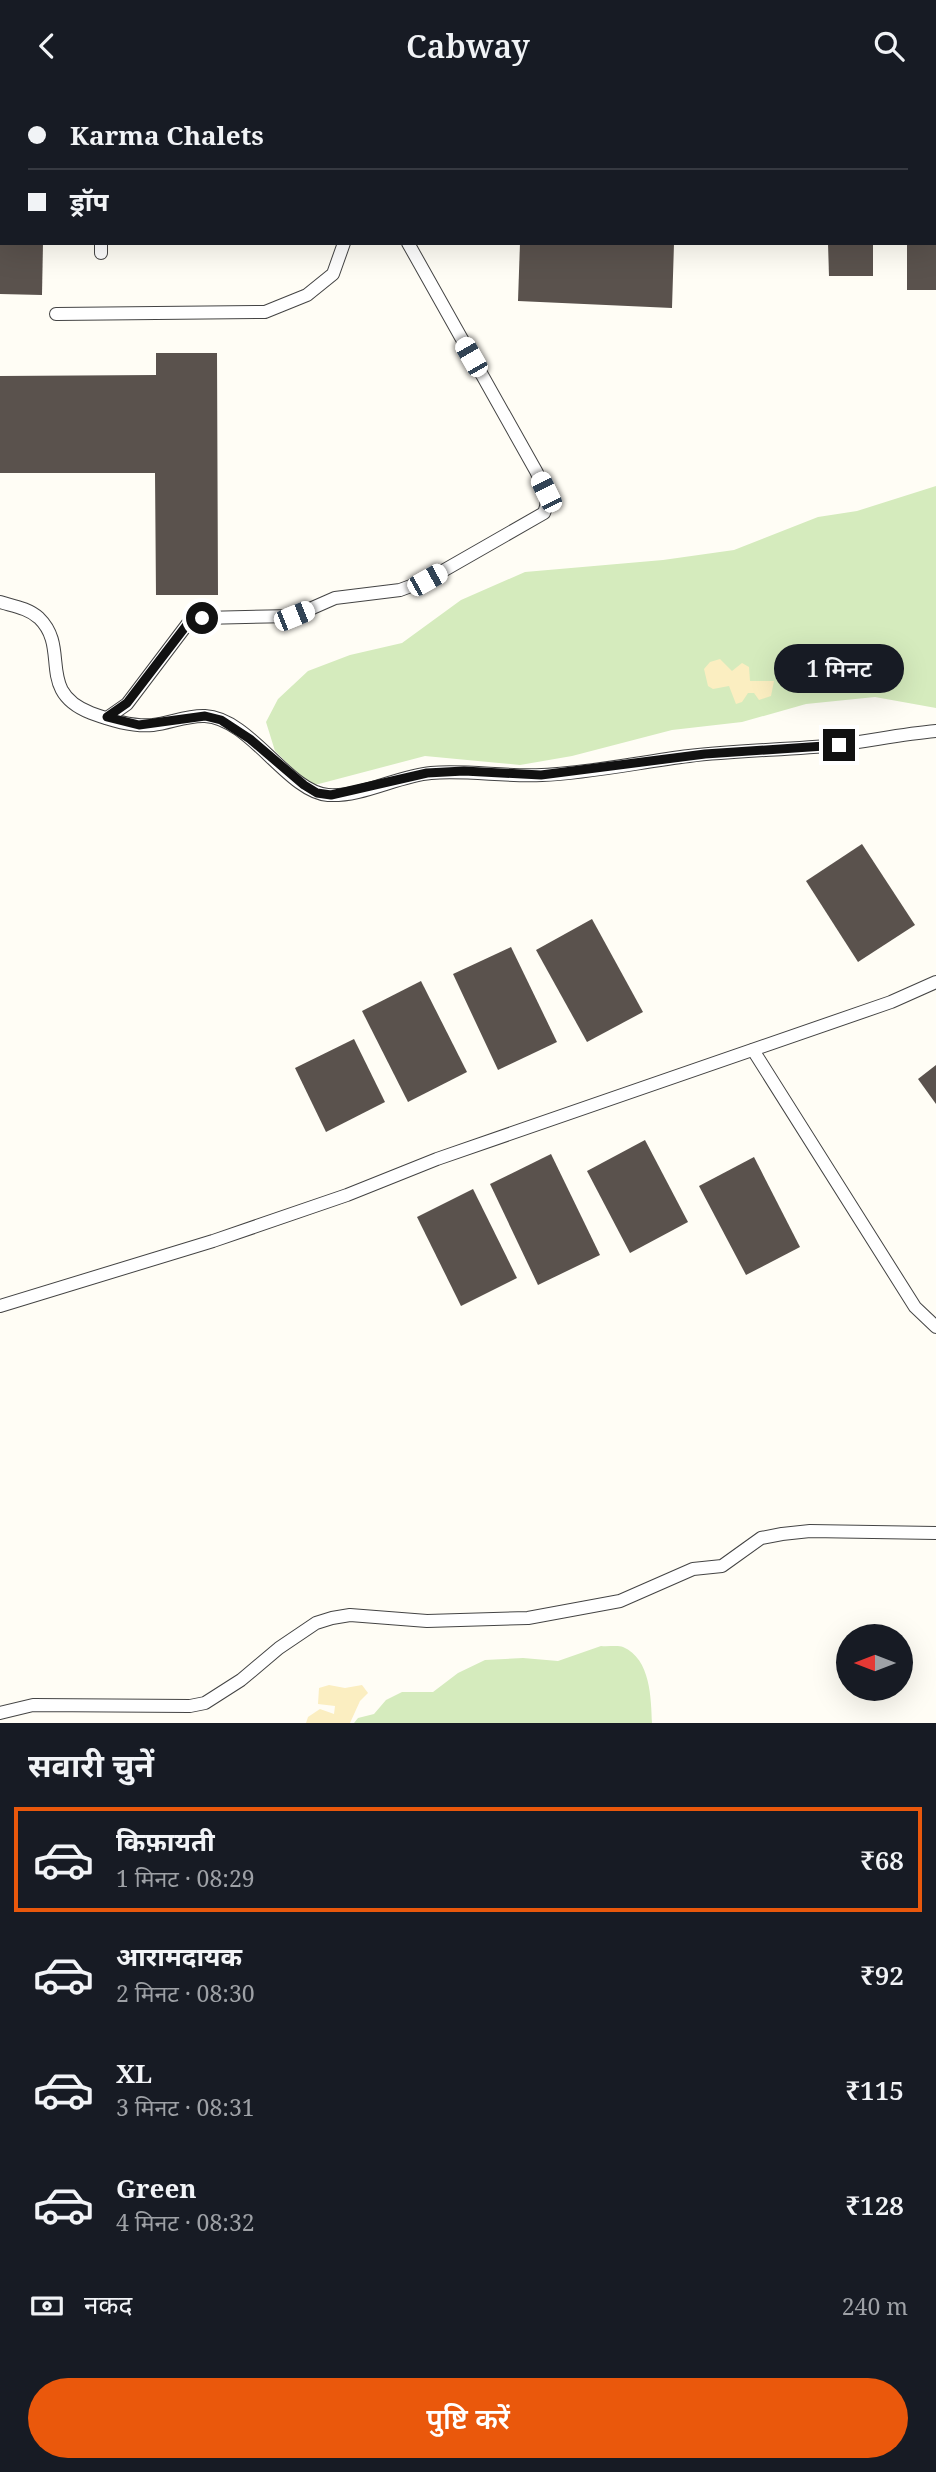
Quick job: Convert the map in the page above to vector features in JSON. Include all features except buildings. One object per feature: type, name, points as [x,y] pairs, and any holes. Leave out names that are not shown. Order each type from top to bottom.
[{"type":"lane","points":[[56,314],[265,312],[307,295],[333,274],[343,245]]},
{"type":"lane","points":[[107,717],[127,703],[189,622],[202,618],[294,616],[334,599],[400,590],[427,580],[544,513],[548,505],[546,492],[536,471],[409,245]]},
{"type":"lane","points":[[0,601],[37,616],[48,629],[61,692],[73,704],[139,725],[205,716],[221,720],[250,739],[304,785],[317,793],[331,795],[427,773],[464,771],[541,775],[705,754],[839,745],[883,736],[936,731]]},
{"type":"lane","points":[[0,1306],[213,1241],[335,1199],[437,1159],[891,1002],[936,982]]},
{"type":"lane","points":[[753,1050],[915,1307],[936,1327]]},
{"type":"lane","points":[[0,1713],[33,1705],[190,1706],[205,1703],[241,1680],[279,1648],[316,1623],[332,1618],[349,1615],[427,1621],[528,1618],[620,1601],[692,1569],[722,1566],[761,1538],[810,1531],[936,1534]]},
{"type":"green space","points":[[936,486],[936,708],[875,697],[806,704],[742,722],[672,730],[572,756],[520,765],[425,756],[311,786],[275,751],[266,722],[278,699],[308,671],[350,655],[402,643],[461,600],[525,572],[663,560],[734,550],[818,517],[857,511]]},
{"type":"green space","points":[[601,1646],[623,1647],[639,1661],[648,1681],[652,1723],[354,1723],[358,1718],[374,1714],[386,1700],[402,1692],[433,1692],[458,1673],[485,1660],[523,1658],[558,1661]]},
{"type":"sand","points":[[720,659],[732,671],[742,663],[749,667],[750,681],[774,681],[771,696],[759,700],[754,693],[748,693],[742,702],[736,704],[729,686],[713,689],[708,686],[704,669],[710,662]]},
{"type":"sand","points":[[329,1685],[345,1688],[362,1685],[368,1693],[360,1701],[350,1723],[306,1723],[308,1717],[320,1709],[334,1714],[335,1706],[318,1704],[319,1688]]},
{"type":"route","points":[[202,618],[189,622],[127,703],[107,717],[139,725],[205,716],[221,720],[250,739],[304,785],[324,795],[355,791],[427,773],[464,771],[541,775],[705,754],[839,745]]}]
